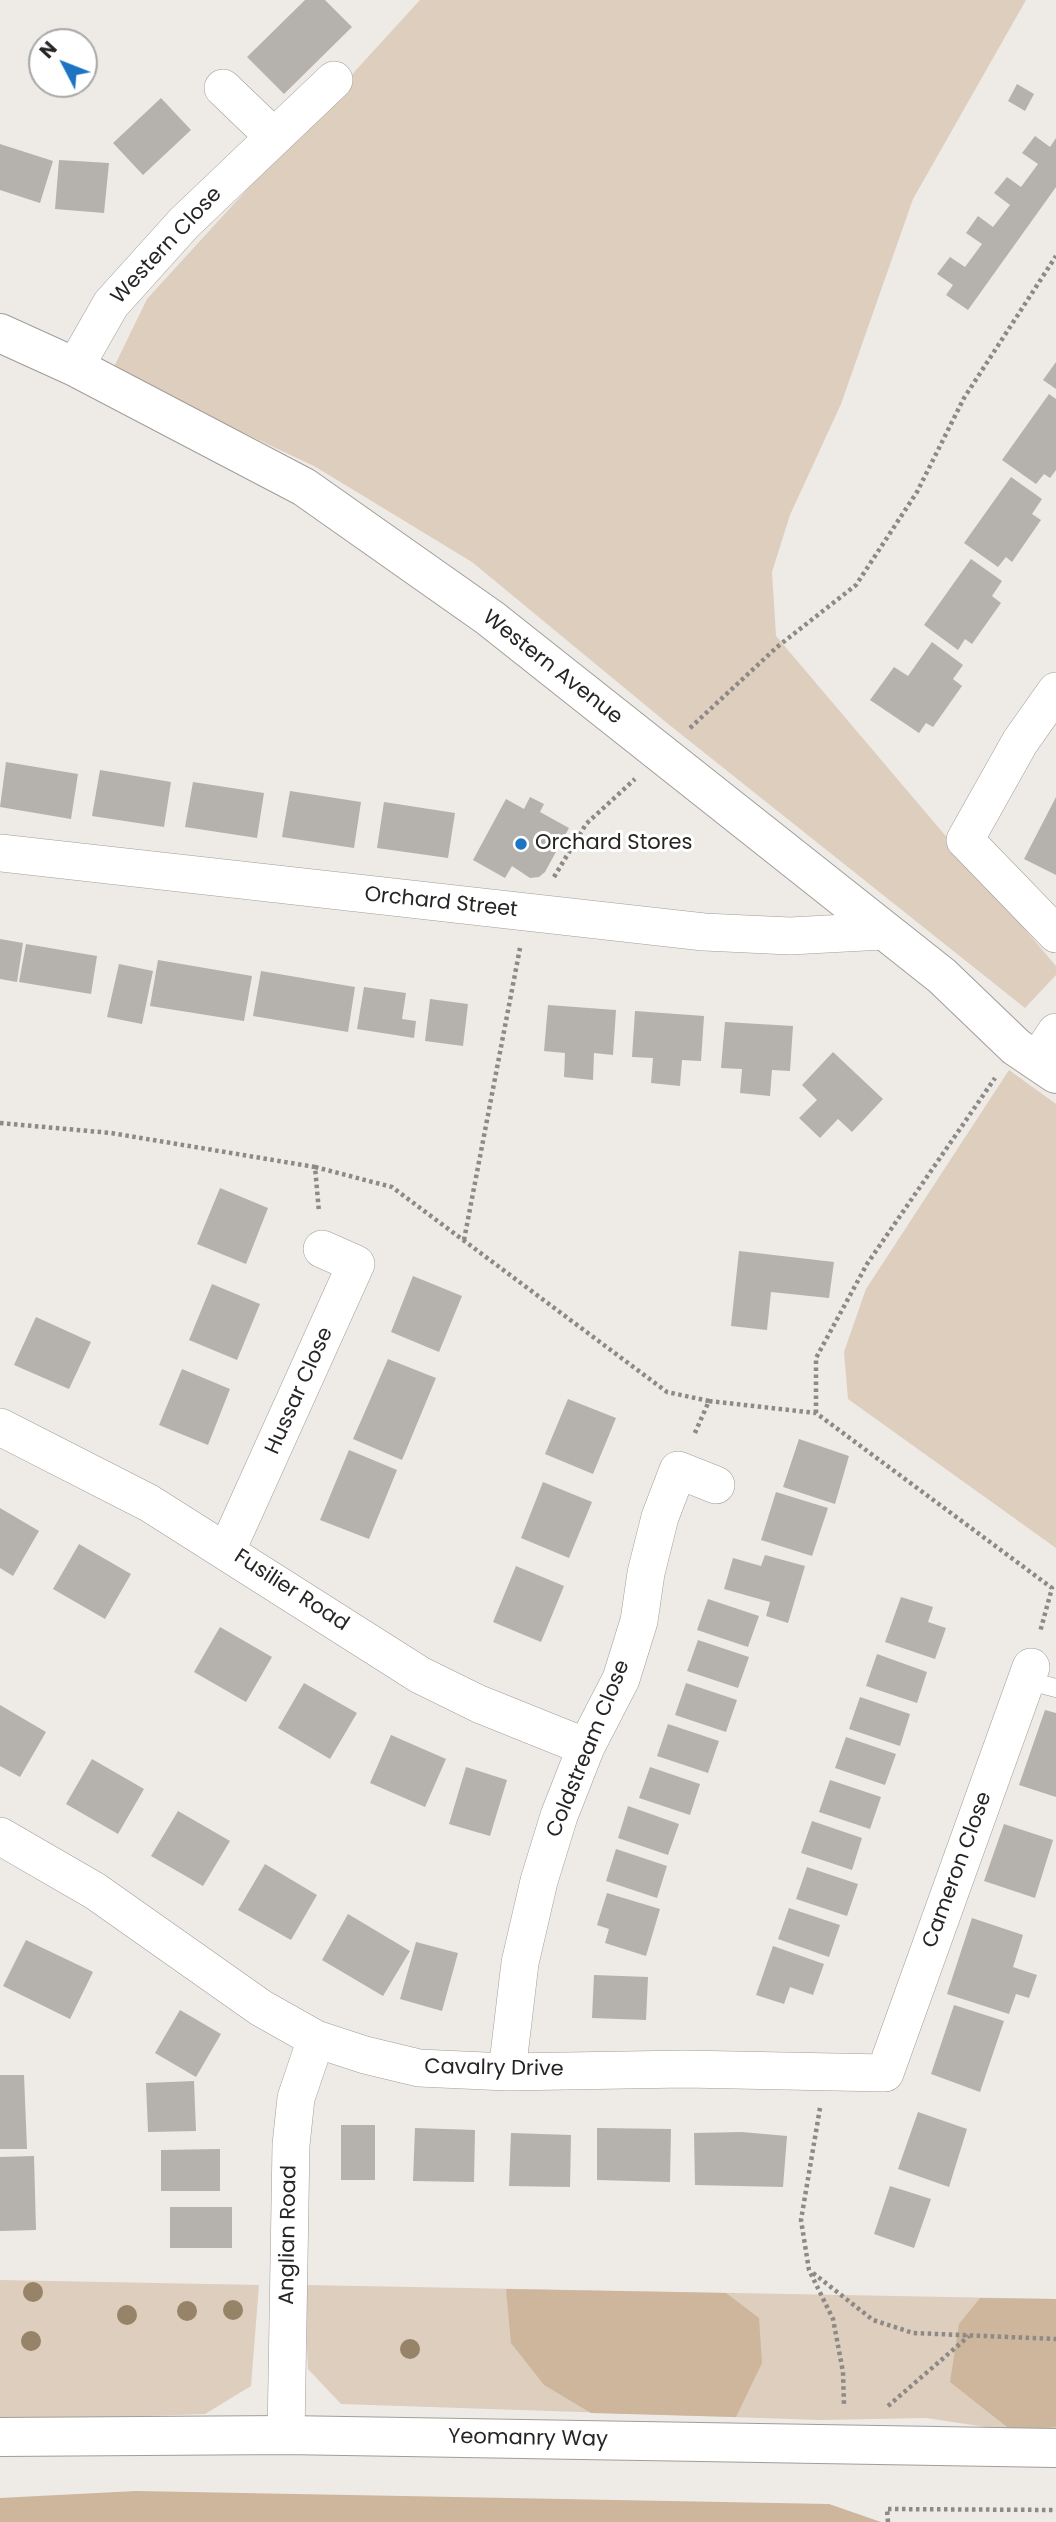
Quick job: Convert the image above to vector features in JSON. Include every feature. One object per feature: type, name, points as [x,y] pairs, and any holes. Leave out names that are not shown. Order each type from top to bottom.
[{"type":"street","name":"Western Close","points":[[75,368],[111,304],[184,223],[334,80]]},
{"type":"street","points":[[223,88],[274,137]]},
{"type":"street","name":"Western Avenue","points":[[0,333],[75,368],[304,487],[490,618],[883,931],[1041,1053]]},
{"type":"street","points":[[1056,691],[1020,742],[965,840],[1056,934]]},
{"type":"street","name":"Orchard Street","points":[[0,853],[704,932],[790,936],[883,931]]},
{"type":"street","name":"Hussar Close","points":[[227,1550],[356,1264],[322,1249]]},
{"type":"street","name":"Fusilier Road","points":[[0,1427],[149,1503],[227,1550],[420,1675],[479,1704],[586,1746]]},
{"type":"street","points":[[678,1470],[716,1485]]},
{"type":"street","name":"Coldstream Close","points":[[507,2072],[520,1963],[539,1881],[559,1816],[586,1746],[621,1679],[639,1621],[646,1573],[660,1517],[678,1470]]},
{"type":"street","name":"Cameron Close","points":[[885,2073],[1038,1678]]},
{"type":"street","name":"Cavalry Drive","points":[[0,1836],[95,1891],[261,2007],[316,2039],[365,2055],[419,2068],[507,2072],[685,2069],[885,2073]]},
{"type":"street","name":"Anglian Road","points":[[286,2435],[291,2145],[296,2098],[316,2039]]},
{"type":"street","name":"Yeomanry Way","points":[[0,2437],[286,2435],[1056,2448]]},
{"type":"path","points":[[464,1240],[536,914],[554,877],[586,824],[777,647],[856,585],[917,492],[964,398],[1056,256]]},
{"type":"path","points":[[816,1413],[816,1358],[854,1287],[1041,1053]]},
{"type":"path","points":[[0,1123],[111,1133],[315,1167],[392,1187],[667,1392],[709,1401],[816,1413],[1054,1589],[1038,1678]]},
{"type":"path","points":[[315,1167],[322,1249]]},
{"type":"path","points":[[678,1470],[709,1401]]},
{"type":"path","points":[[826,2072],[801,2220],[809,2270],[834,2319],[843,2372],[844,2444]]},
{"type":"path","points":[[809,2270],[873,2320],[913,2333],[1056,2339]]},
{"type":"path","points":[[881,2412],[970,2335]]},
{"type":"path","points":[[888,2522],[887,2509],[1056,2511]]},
{"type":"shaded area","points":[[420,0],[1026,0],[913,199],[841,404],[790,515],[772,572],[776,636],[1056,966],[1056,975],[1025,1008],[667,723],[472,562],[314,466],[112,371],[147,299]]},
{"type":"shaded area","points":[[1009,1070],[1056,1104],[1056,1548],[848,1399],[844,1352],[866,1289]]},
{"type":"shaded area","points":[[0,2280],[259,2285],[251,2386],[205,2414],[0,2421]]},
{"type":"shaded area","points":[[304,2285],[1056,2299],[1056,2430],[1012,2431],[926,2418],[820,2420],[341,2404],[308,2369]]},
{"type":"shaded area","points":[[506,2289],[726,2293],[759,2318],[762,2363],[736,2417],[591,2413],[544,2385],[511,2343]]},
{"type":"shaded area","points":[[980,2298],[1056,2299],[1056,2427],[1012,2431],[950,2382],[959,2324]]},
{"type":"shaded area","points":[[136,2491],[829,2504],[881,2522],[0,2522],[0,2498]]},
{"type":"building","points":[[305,0],[325,0],[352,27],[284,94],[247,57]]},
{"type":"building","points":[[1017,84],[1034,94],[1025,111],[1008,101]]},
{"type":"building","points":[[161,98],[191,130],[143,175],[113,143]]},
{"type":"building","points":[[1035,136],[1050,147],[1056,138],[1056,187],[968,310],[946,295],[953,285],[937,274],[950,257],[965,267],[982,244],[966,233],[978,216],[993,227],[1010,205],[994,193],[1007,177],[1021,187],[1038,164],[1022,153]]},
{"type":"building","points":[[0,144],[53,161],[40,203],[0,190]]},
{"type":"building","points":[[59,160],[109,163],[104,213],[55,209]]},
{"type":"building","points":[[1056,362],[1056,389],[1043,380]]},
{"type":"building","points":[[1049,394],[1056,399],[1056,470],[1050,478],[1044,474],[1036,484],[1002,460]]},
{"type":"building","points":[[1011,477],[1042,499],[1032,514],[1041,520],[1012,562],[1006,557],[998,567],[964,543]]},
{"type":"building","points":[[971,559],[1002,581],[992,596],[1001,603],[972,644],[965,639],[958,650],[924,625]]},
{"type":"building","points":[[932,642],[963,665],[953,679],[962,686],[933,727],[926,723],[919,733],[870,700],[894,667],[908,676]]},
{"type":"building","points":[[6,762],[78,774],[71,819],[0,807]]},
{"type":"building","points":[[100,770],[171,782],[164,827],[92,816]]},
{"type":"building","points":[[193,782],[264,793],[257,838],[185,827]]},
{"type":"building","points":[[290,791],[361,802],[354,848],[282,837]]},
{"type":"building","name":"Orchard Stores","points":[[530,797],[544,804],[540,812],[569,828],[545,872],[539,877],[530,878],[512,866],[505,878],[473,860],[506,799],[524,809]]},
{"type":"building","points":[[1056,797],[1056,875],[1024,859]]},
{"type":"building","points":[[384,802],[455,813],[448,858],[377,848]]},
{"type":"building","points":[[0,939],[23,943],[17,982],[0,979]]},
{"type":"building","points":[[26,944],[97,956],[91,994],[19,982]]},
{"type":"building","points":[[158,960],[252,976],[244,1021],[150,1006]]},
{"type":"building","points":[[119,964],[153,971],[142,1024],[107,1017]]},
{"type":"building","points":[[261,971],[355,987],[348,1032],[253,1016]]},
{"type":"building","points":[[364,987],[406,993],[402,1019],[416,1021],[414,1038],[357,1029]]},
{"type":"building","points":[[430,999],[468,1004],[463,1046],[425,1041]]},
{"type":"building","points":[[548,1005],[616,1010],[613,1055],[594,1053],[593,1080],[564,1077],[565,1053],[544,1051]]},
{"type":"building","points":[[635,1011],[704,1016],[701,1061],[682,1060],[680,1086],[651,1083],[653,1058],[632,1057]]},
{"type":"building","points":[[725,1022],[793,1026],[790,1071],[772,1070],[770,1096],[740,1093],[742,1069],[721,1068]]},
{"type":"building","points":[[833,1052],[883,1099],[852,1132],[838,1119],[820,1138],[799,1118],[817,1100],[802,1085]]},
{"type":"building","points":[[220,1188],[268,1208],[246,1264],[197,1244]]},
{"type":"building","points":[[739,1251],[834,1262],[829,1298],[771,1292],[767,1330],[731,1326]]},
{"type":"building","points":[[413,1276],[462,1296],[439,1352],[391,1332]]},
{"type":"building","points":[[212,1284],[260,1304],[237,1360],[189,1340]]},
{"type":"building","points":[[36,1317],[91,1342],[69,1389],[14,1365]]},
{"type":"building","points":[[388,1359],[436,1378],[402,1460],[353,1439]]},
{"type":"building","points":[[182,1369],[230,1389],[208,1445],[159,1425]]},
{"type":"building","points":[[568,1399],[616,1418],[593,1474],[545,1454]]},
{"type":"building","points":[[799,1439],[849,1456],[835,1504],[783,1487]]},
{"type":"building","points":[[349,1450],[397,1470],[369,1539],[320,1520]]},
{"type":"building","points":[[543,1482],[592,1502],[569,1558],[521,1538]]},
{"type":"building","points":[[776,1492],[828,1508],[812,1556],[761,1540]]},
{"type":"building","points":[[0,1508],[39,1531],[13,1576],[0,1568]]},
{"type":"building","points":[[79,1544],[131,1574],[105,1619],[53,1589]]},
{"type":"building","points":[[765,1555],[805,1566],[788,1623],[766,1616],[770,1602],[724,1589],[733,1558],[761,1566]]},
{"type":"building","points":[[516,1566],[564,1586],[541,1642],[493,1622]]},
{"type":"building","points":[[901,1597],[933,1607],[928,1622],[946,1628],[935,1659],[885,1642]]},
{"type":"building","points":[[708,1599],[759,1616],[748,1647],[697,1630]]},
{"type":"building","points":[[220,1627],[272,1657],[246,1702],[194,1672]]},
{"type":"building","points":[[698,1640],[749,1657],[738,1688],[687,1671]]},
{"type":"building","points":[[877,1654],[927,1672],[917,1703],[866,1686]]},
{"type":"building","points":[[304,1683],[357,1713],[330,1759],[278,1728]]},
{"type":"building","points":[[686,1683],[737,1700],[726,1732],[675,1715]]},
{"type":"building","points":[[860,1697],[910,1714],[900,1746],[849,1729]]},
{"type":"building","points":[[0,1705],[46,1732],[20,1777],[0,1766]]},
{"type":"building","points":[[1045,1710],[1056,1713],[1056,1797],[1019,1785]]},
{"type":"building","points":[[668,1724],[719,1741],[708,1773],[657,1756]]},
{"type":"building","points":[[391,1735],[446,1759],[425,1807],[370,1783]]},
{"type":"building","points":[[846,1737],[896,1754],[885,1785],[835,1768]]},
{"type":"building","points":[[92,1759],[144,1789],[118,1834],[66,1804]]},
{"type":"building","points":[[466,1767],[507,1780],[490,1836],[449,1824]]},
{"type":"building","points":[[650,1767],[700,1784],[690,1815],[639,1798]]},
{"type":"building","points":[[830,1780],[881,1797],[870,1829],[819,1812]]},
{"type":"building","points":[[628,1806],[679,1824],[668,1855],[618,1838]]},
{"type":"building","points":[[178,1811],[230,1841],[203,1886],[151,1856]]},
{"type":"building","points":[[812,1821],[862,1838],[852,1870],[801,1853]]},
{"type":"building","points":[[1004,1824],[1053,1840],[1035,1898],[984,1881]]},
{"type":"building","points":[[616,1849],[667,1866],[657,1898],[606,1881]]},
{"type":"building","points":[[265,1864],[317,1895],[291,1940],[238,1910]]},
{"type":"building","points":[[807,1867],[858,1884],[847,1916],[796,1899]]},
{"type":"building","points":[[607,1893],[660,1909],[646,1956],[605,1943],[609,1929],[597,1925]]},
{"type":"building","points":[[789,1908],[840,1925],[829,1957],[778,1939]]},
{"type":"building","points":[[348,1914],[410,1951],[383,1996],[322,1960]]},
{"type":"building","points":[[972,1918],[1023,1935],[1013,1967],[1037,1975],[1029,1998],[1016,1994],[1009,2014],[947,1994]]},
{"type":"building","points":[[26,1940],[93,1972],[70,2019],[3,1986]]},
{"type":"building","points":[[416,1942],[458,1953],[442,2011],[400,1999]]},
{"type":"building","points":[[773,1946],[824,1964],[813,1995],[790,1987],[784,2004],[756,1995]]},
{"type":"building","points":[[594,1975],[648,1977],[646,2020],[592,2018]]},
{"type":"building","points":[[954,2005],[1004,2021],[980,2092],[931,2074]]},
{"type":"building","points":[[180,2010],[221,2034],[196,2077],[155,2053]]},
{"type":"building","points":[[0,2075],[24,2075],[27,2149],[0,2149]]},
{"type":"building","points":[[194,2081],[196,2131],[148,2132],[146,2083]]},
{"type":"building","points":[[918,2112],[967,2129],[949,2187],[898,2169]]},
{"type":"building","points":[[341,2125],[375,2125],[375,2180],[341,2180]]},
{"type":"building","points":[[415,2128],[475,2130],[474,2182],[413,2181]]},
{"type":"building","points":[[597,2128],[671,2129],[670,2182],[597,2180]]},
{"type":"building","points":[[742,2132],[787,2136],[783,2187],[695,2185],[694,2133]]},
{"type":"building","points":[[511,2133],[571,2135],[570,2187],[509,2186]]},
{"type":"building","points":[[220,2149],[220,2191],[161,2191],[161,2150]]},
{"type":"building","points":[[34,2156],[36,2230],[0,2231],[0,2157]]},
{"type":"building","points":[[890,2186],[931,2199],[914,2248],[874,2234]]},
{"type":"building","points":[[170,2207],[232,2207],[232,2248],[170,2248]]},
{"type":"place","name":"Orchard Stores","points":[[521,844]]}]
